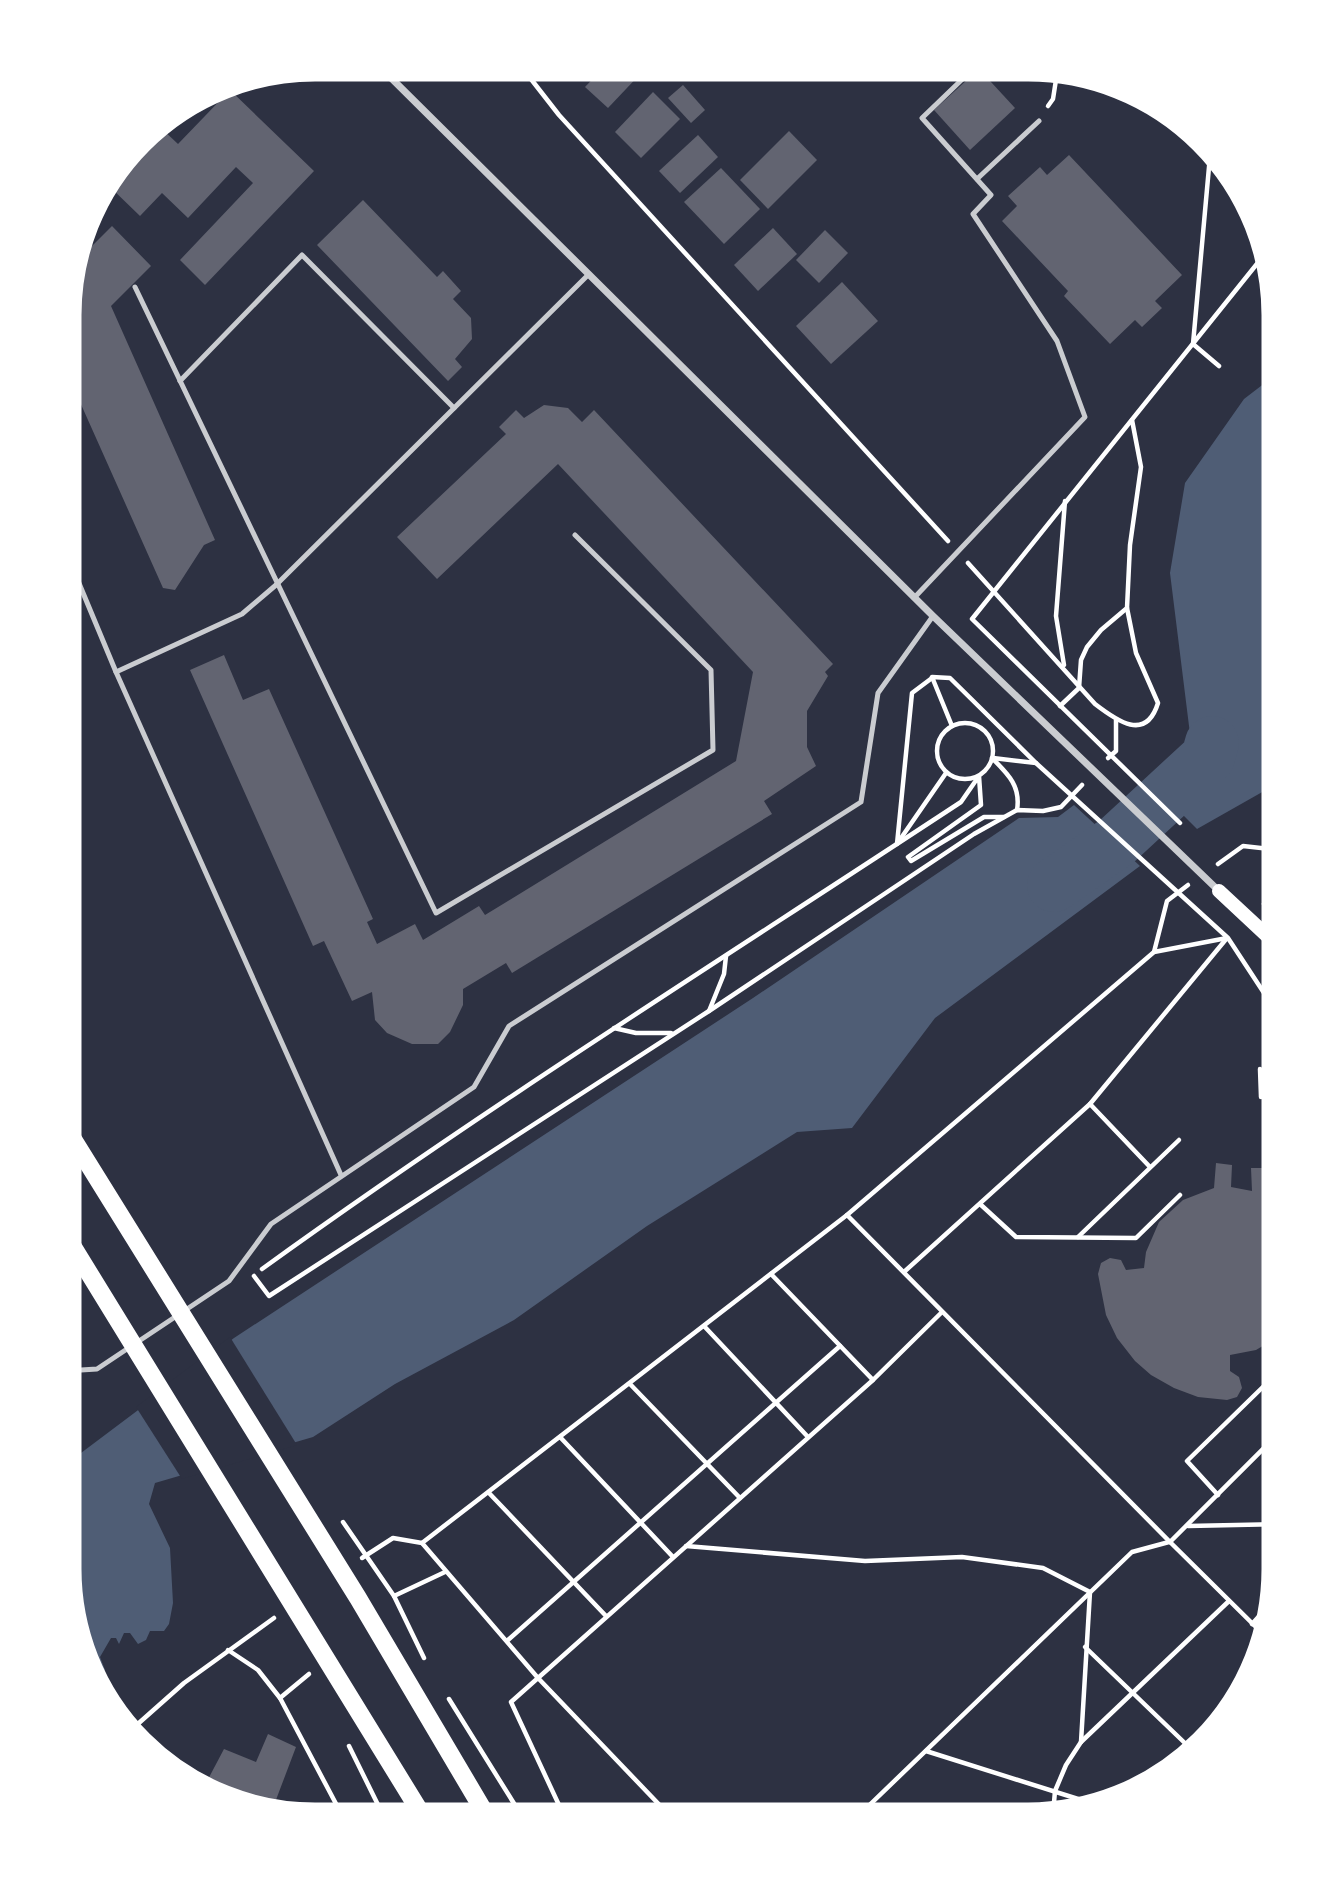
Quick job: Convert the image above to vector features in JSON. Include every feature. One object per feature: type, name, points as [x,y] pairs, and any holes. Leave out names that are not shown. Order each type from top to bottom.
[{"type":"main road","points":[[1219,891],[1266,934]]},
{"type":"main road","points":[[77,1146],[358,1598],[482,1807]]},
{"type":"main road","points":[[77,1253],[311,1629],[417,1807]]},
{"type":"street","points":[[390,77],[914,598],[1219,891]]},
{"type":"lane","points":[[914,598],[1086,417],[1057,341],[973,214],[991,195],[922,118],[965,77]]},
{"type":"lane","points":[[977,179],[1040,121]]},
{"type":"lane","points":[[180,381],[302,255],[454,408]]},
{"type":"lane","points":[[116,672],[242,614],[276,585],[588,275]]},
{"type":"lane","points":[[135,287],[436,913],[713,750],[711,670],[575,535]]},
{"type":"lane","points":[[77,578],[116,672],[341,1175]]},
{"type":"lane","points":[[77,1370],[97,1369],[229,1281],[271,1224],[474,1087],[509,1026],[861,802],[878,693],[933,616]]},
{"type":"path","points":[[529,77],[559,115],[1064,666],[1079,688],[1116,720],[1137,725],[1147,723],[1155,715],[1158,703],[1136,653],[1127,608],[1130,545],[1141,467],[1131,419]]},
{"type":"path","points":[[1040,121],[1053,99],[1056,79]]},
{"type":"path","points":[[1194,344],[1210,161]]},
{"type":"path","points":[[1186,829],[972,618],[1259,261]]},
{"type":"path","points":[[1194,344],[1219,366]]},
{"type":"path","points":[[1064,666],[1056,616],[1065,501]]},
{"type":"path","points":[[1060,706],[1079,688],[1081,660],[1087,647],[1101,630],[1127,608]]},
{"type":"path","points":[[932,677],[952,726]]},
{"type":"path","points":[[897,844],[912,693],[932,677],[950,678],[1036,763],[1228,938],[1265,995]]},
{"type":"path","points":[[1116,720],[1116,751]]},
{"type":"path","points":[[242,1283],[360,1198],[613,1028],[961,802],[987,768],[993,747],[982,728],[972,723],[952,726],[938,740],[936,752],[939,763],[946,773],[967,780],[979,776]]},
{"type":"path","points":[[992,758],[1036,763]]},
{"type":"path","points":[[992,758],[1016,785],[1019,797],[1017,810]]},
{"type":"path","points":[[897,844],[946,773]]},
{"type":"path","points":[[979,776],[981,805],[908,857],[911,861],[984,817],[1004,817]]},
{"type":"path","points":[[253,1275],[269,1296],[1004,817],[1017,810],[1043,811],[1060,807]]},
{"type":"path","points":[[1242,846],[1266,849]]},
{"type":"path","points":[[1215,858],[1225,867]]},
{"type":"path","points":[[1154,952],[1167,901]]},
{"type":"path","points":[[661,1807],[538,1678],[422,1543],[847,1215],[1154,952],[1228,938]]},
{"type":"path","points":[[904,1272],[1090,1104],[1228,938]]},
{"type":"path","points":[[709,1011],[724,974],[726,955]]},
{"type":"path","points":[[613,1028],[636,1033],[675,1033]]},
{"type":"path","points":[[1260,1069],[1261,1097]]},
{"type":"path","points":[[1090,1104],[1151,1167]]},
{"type":"path","points":[[1077,1238],[1180,1140]]},
{"type":"path","points":[[980,1204],[1016,1237],[1136,1238],[1180,1195]]},
{"type":"path","points":[[847,1215],[1258,1629]]},
{"type":"path","points":[[771,1274],[873,1380]]},
{"type":"path","points":[[560,1807],[511,1702],[873,1380],[942,1312]]},
{"type":"path","points":[[704,1326],[808,1437]]},
{"type":"path","points":[[508,1640],[840,1346]]},
{"type":"path","points":[[630,1384],[740,1497]]},
{"type":"path","points":[[1218,1495],[1187,1461],[1265,1385]]},
{"type":"path","points":[[560,1437],[673,1557]]},
{"type":"path","points":[[867,1807],[1132,1552],[1170,1542],[1265,1447]]},
{"type":"path","points":[[489,1493],[606,1616]]},
{"type":"path","points":[[1186,1526],[1265,1524]]},
{"type":"path","points":[[685,1546],[865,1562],[962,1558],[1043,1567],[1090,1592]]},
{"type":"path","points":[[394,1597],[445,1572]]},
{"type":"path","points":[[382,1583],[394,1597],[429,1668]]},
{"type":"path","points":[[1081,1742],[1090,1592]]},
{"type":"path","points":[[1054,1805],[1055,1791],[1066,1765],[1081,1742],[1229,1601]]},
{"type":"path","points":[[1252,1624],[1261,1614]]},
{"type":"path","points":[[1085,1646],[1188,1745]]},
{"type":"path","points":[[136,1725],[183,1682],[228,1650],[258,1670],[280,1698],[338,1807]]},
{"type":"path","points":[[280,1698],[313,1670]]},
{"type":"path","points":[[443,1691],[516,1807]]},
{"type":"path","points":[[925,1751],[1082,1800]]},
{"type":"water","points":[[1266,382],[1266,790],[1197,829],[1154,786],[1180,758],[1190,734],[1170,573],[1185,483],[1244,399]]},
{"type":"water","points":[[1074,805],[1140,866],[935,1018],[852,1128],[797,1132],[647,1226],[514,1320],[395,1384],[313,1437],[155,1483],[149,1504],[170,1548],[173,1603],[169,1624],[164,1631],[150,1631],[146,1640],[138,1644],[130,1633],[124,1633],[119,1644],[116,1638],[111,1638],[100,1657],[105,1670],[102,1673],[85,1631],[79,1600],[77,1456],[234,1338],[753,998],[1019,818],[1058,817]]},
{"type":"pier","points":[[230,1337],[297,1445],[182,1479],[136,1407]]},
{"type":"building","points":[[595,77],[637,77],[608,108],[585,87]]},
{"type":"building","points":[[970,77],[986,77],[1015,108],[970,150],[934,110]]},
{"type":"building","points":[[683,85],[705,110],[691,123],[668,98]]},
{"type":"building","points":[[232,92],[314,171],[205,285],[180,260],[253,183],[236,167],[188,218],[162,193],[140,216],[113,190],[136,158],[164,131],[178,144],[226,94]]},
{"type":"building","points":[[653,92],[680,119],[641,158],[615,132]]},
{"type":"building","points":[[789,131],[817,160],[768,209],[740,180]]},
{"type":"building","points":[[698,135],[718,157],[680,193],[659,171]]},
{"type":"building","points":[[1069,155],[1182,275],[1155,301],[1162,308],[1142,327],[1135,320],[1110,344],[1064,296],[1068,291],[1002,221],[1017,206],[1008,196],[1040,167],[1047,175]]},
{"type":"building","points":[[721,168],[760,209],[724,244],[684,202]]},
{"type":"building","points":[[363,200],[437,277],[443,271],[461,291],[453,299],[471,318],[472,339],[455,359],[462,367],[448,381],[317,245]]},
{"type":"building","points":[[112,226],[151,266],[111,306],[215,540],[204,545],[175,590],[163,588],[77,395],[77,315],[85,253]]},
{"type":"building","points":[[773,228],[797,254],[758,291],[734,265]]},
{"type":"building","points":[[825,230],[848,253],[819,283],[796,260]]},
{"type":"building","points":[[842,282],[878,321],[831,364],[796,326]]},
{"type":"building","points":[[544,405],[568,408],[582,422],[594,410],[833,664],[825,672],[828,676],[807,711],[807,747],[816,766],[764,801],[772,814],[512,973],[506,963],[463,989],[463,1005],[450,1032],[438,1044],[412,1044],[387,1033],[375,1020],[372,992],[352,1001],[324,941],[313,946],[190,670],[224,655],[243,700],[269,689],[373,919],[367,922],[377,944],[415,924],[423,940],[479,906],[485,915],[736,761],[753,672],[558,464],[437,579],[397,537],[506,434],[499,427],[516,410],[524,418]]},
{"type":"building","points":[[1216,1163],[1232,1165],[1231,1187],[1252,1191],[1251,1168],[1265,1168],[1265,1345],[1256,1350],[1230,1355],[1230,1371],[1239,1377],[1242,1388],[1237,1397],[1227,1400],[1198,1397],[1174,1388],[1151,1375],[1135,1361],[1117,1338],[1106,1315],[1098,1274],[1101,1263],[1110,1258],[1121,1260],[1126,1270],[1144,1268],[1146,1252],[1159,1222],[1183,1200],[1214,1188]]},
{"type":"building","points":[[268,1734],[296,1747],[275,1803],[253,1799],[207,1781],[224,1749],[256,1762]]},
{"type":"waterway","points":[[1054,885],[1116,842],[1208,757],[1212,743]]}]
